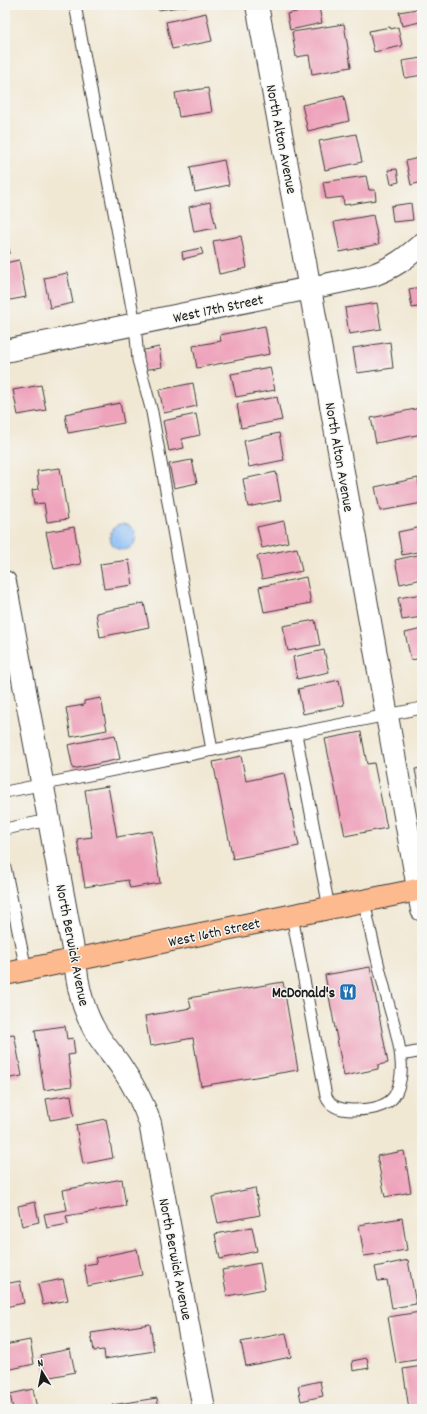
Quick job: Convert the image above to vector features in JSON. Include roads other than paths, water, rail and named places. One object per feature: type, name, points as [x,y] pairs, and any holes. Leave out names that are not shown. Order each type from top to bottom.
[{"type":"main road","name":"West 16th Street","points":[[15,972],[364,901],[421,896]]},
{"type":"street","name":"North Alton Avenue","points":[[257,5],[421,896]]},
{"type":"street","name":"West 17th Street","points":[[5,351],[373,275],[395,266],[422,244]]},
{"type":"street","name":"North Berwick Avenue","points":[[5,582],[75,960],[78,988],[91,1024],[135,1087],[144,1104],[150,1123],[204,1409]]},
{"type":"lane","points":[[74,5],[135,324],[138,360],[152,412],[212,750]]},
{"type":"lane","points":[[5,792],[422,708]]},
{"type":"lane","points":[[296,734],[329,908]]},
{"type":"lane","points":[[5,829],[49,820]]},
{"type":"lane","points":[[5,867],[15,972]]},
{"type":"lane","points":[[292,916],[324,1088],[328,1101],[334,1106],[343,1110],[369,1109],[385,1105],[392,1100],[396,1094],[400,1078],[401,1055],[375,954],[364,901]]},
{"type":"lane","points":[[401,1055],[422,1051]]},
{"type":"water","points":[[123,524],[132,528],[136,537],[132,546],[123,550],[114,546],[110,537],[114,528]]},
{"type":"place","name":"McDonald's","points":[[348,992]]}]
